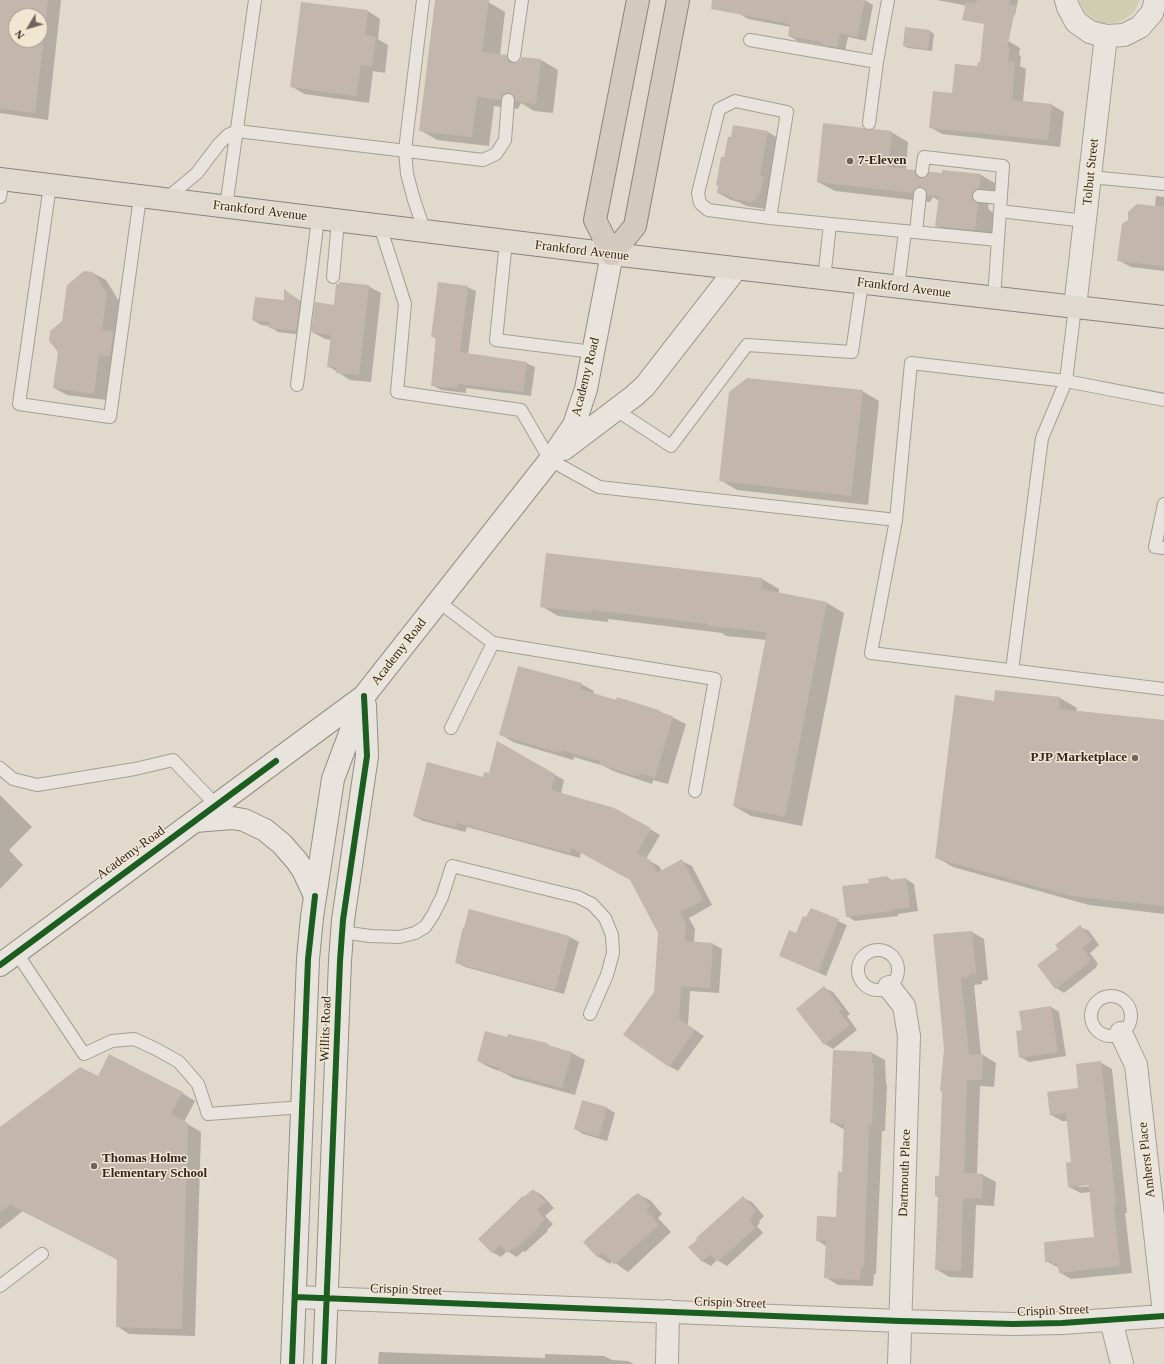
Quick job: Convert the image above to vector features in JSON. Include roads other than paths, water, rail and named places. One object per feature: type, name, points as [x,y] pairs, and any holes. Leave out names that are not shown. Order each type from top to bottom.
[{"type":"highway","points":[[638,0],[595,220],[612,254],[635,226],[678,0]]},
{"type":"main road","points":[[1066,0],[1076,22],[1090,32],[1106,36],[1124,35],[1140,27],[1152,13],[1156,0]]},
{"type":"main road","name":"Tolbut Street","points":[[1076,307],[1106,36]]},
{"type":"main road","name":"Frankford Avenue","points":[[1,185],[50,185],[736,269],[1164,317]]},
{"type":"main road","name":"Academy Road","points":[[8,958],[364,696],[550,460],[574,425],[586,389],[612,254]]},
{"type":"main road","points":[[550,460],[645,386],[736,269]]},
{"type":"main road","name":"Willits Road","points":[[292,1364],[308,959],[315,896],[333,779],[364,696]]},
{"type":"main road","name":"Willits Road","points":[[324,1364],[340,961],[342,932],[367,756],[364,696]]},
{"type":"main road","points":[[194,821],[232,818],[244,820],[265,830],[282,844],[296,860],[303,870],[315,896]]},
{"type":"main road","name":"Dartmouth Place","points":[[889,987],[904,1006],[910,1036],[899,1364]]},
{"type":"main road","name":"Amherst Place","points":[[1121,1033],[1136,1066],[1164,1314]]},
{"type":"main road","name":"Crispin Street","points":[[295,1297],[900,1321],[1013,1324],[1111,1320],[1164,1314]]},
{"type":"main road","points":[[667,1364],[668,1311]]},
{"type":"main road","points":[[1111,1320],[1122,1364]]},
{"type":"lane","points":[[226,207],[254,0]]},
{"type":"lane","points":[[423,0],[405,150],[407,174],[425,232]]},
{"type":"lane","points":[[514,56],[522,0]]},
{"type":"lane","points":[[869,122],[877,62],[888,0]]},
{"type":"lane","points":[[750,40],[877,62]]},
{"type":"lane","points":[[165,200],[197,173],[219,144],[228,135],[237,131],[483,160],[496,154],[505,140],[508,100]]},
{"type":"lane","points":[[770,218],[787,112],[735,101],[719,109],[698,193],[700,203],[708,210],[770,218],[998,240]]},
{"type":"lane","points":[[922,171],[924,157],[1003,166],[994,298]]},
{"type":"lane","points":[[1090,177],[1164,184]]},
{"type":"lane","points":[[50,185],[19,404],[110,417],[140,197]]},
{"type":"lane","points":[[898,287],[910,231],[920,194]]},
{"type":"lane","points":[[979,196],[1001,198]]},
{"type":"lane","points":[[1000,211],[1085,220]]},
{"type":"lane","points":[[328,220],[333,277]]},
{"type":"lane","points":[[297,385],[328,220]]},
{"type":"lane","points":[[824,279],[830,224]]},
{"type":"lane","points":[[380,226],[405,304],[397,392],[521,410],[550,460],[598,487],[896,520]]},
{"type":"lane","points":[[506,241],[496,340],[593,352]]},
{"type":"lane","points":[[616,410],[671,446],[747,345],[852,352],[862,283]]},
{"type":"lane","points":[[1012,670],[1042,438],[1066,381],[1076,307]]},
{"type":"lane","points":[[1164,400],[1066,381],[912,363],[896,520],[871,653],[1164,689]]},
{"type":"lane","points":[[1164,504],[1155,547],[1164,548]]},
{"type":"lane","points":[[439,602],[493,643],[715,679],[695,790]]},
{"type":"lane","points":[[451,728],[493,643]]},
{"type":"lane","points":[[0,768],[13,779],[36,785],[135,769],[173,760],[216,805]]},
{"type":"lane","points":[[342,932],[370,936],[399,937],[415,933],[425,927],[442,897],[452,866],[578,897],[592,904],[606,918],[612,935],[613,953],[607,975],[590,1014]]},
{"type":"lane","points":[[8,958],[84,1054],[112,1041],[134,1039],[156,1049],[179,1062],[198,1084],[208,1114],[302,1107]]},
{"type":"lane","points":[[0,1286],[42,1254]]},
{"type":"place","name":"7-Eleven","points":[[850,161]]},
{"type":"place","name":"PJP Marketplace","points":[[1135,758]]},
{"type":"place","name":"Thomas Holme Elementary School","points":[[94,1166]]}]
